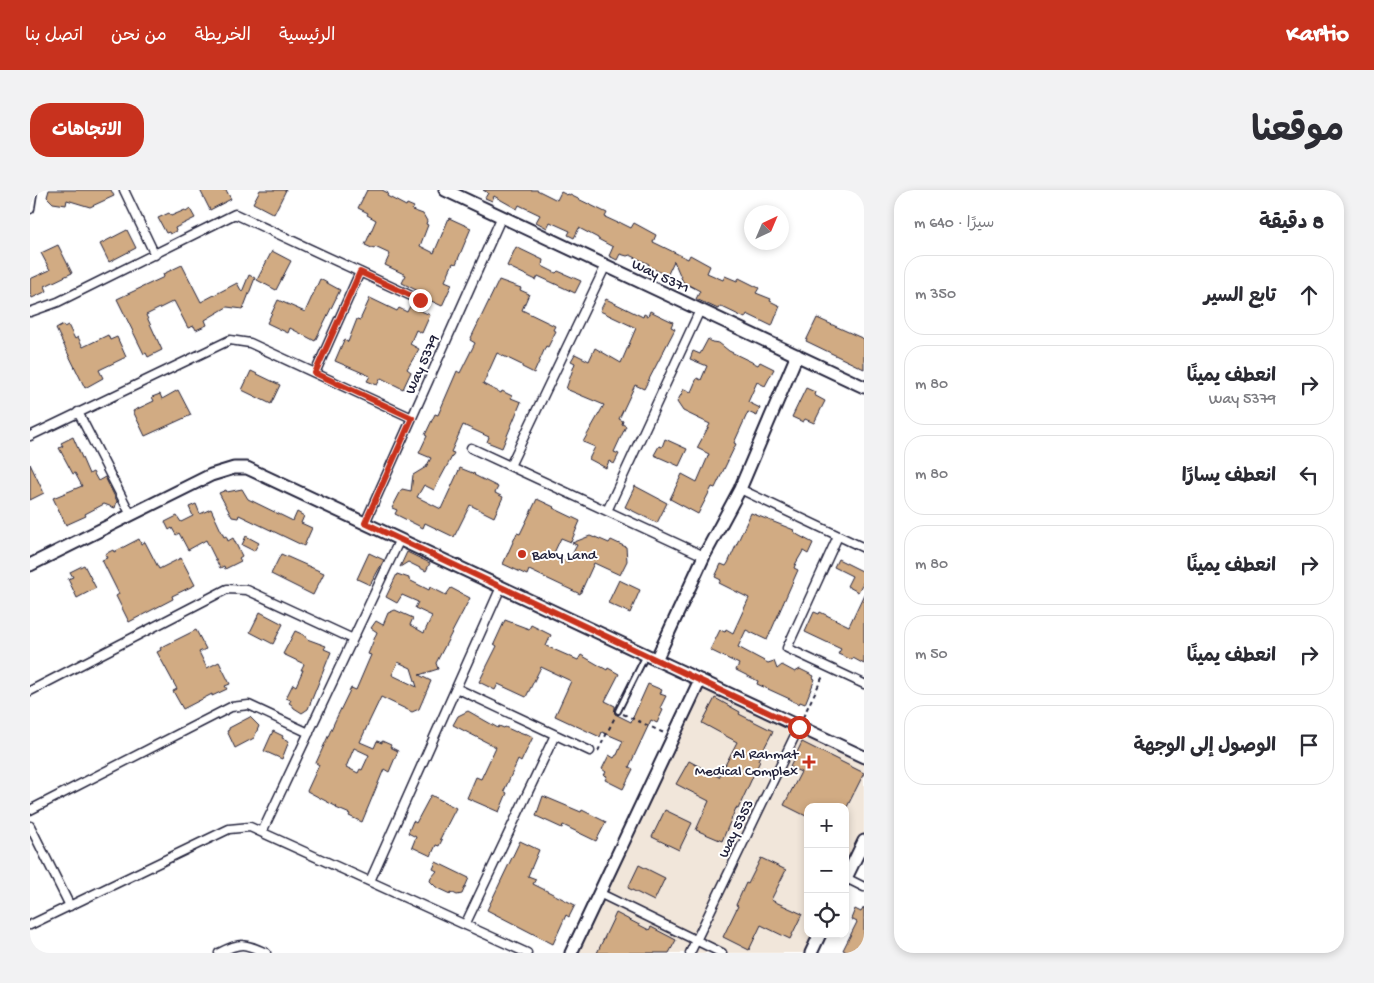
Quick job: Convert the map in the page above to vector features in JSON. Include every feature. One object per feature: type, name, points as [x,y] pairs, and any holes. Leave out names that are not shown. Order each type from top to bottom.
[{"type":"street","points":[[30,209],[33,190]]},
{"type":"street","points":[[124,190],[155,255]]},
{"type":"street","name":"Way 5371","points":[[445,190],[864,387]]},
{"type":"street","points":[[30,312],[58,302],[235,214],[420,300]]},
{"type":"street","name":"Way 5379","points":[[365,523],[502,216]]},
{"type":"street","points":[[510,466],[606,266]]},
{"type":"street","points":[[315,373],[360,272]]},
{"type":"street","points":[[608,511],[700,310]]},
{"type":"street","points":[[30,436],[230,340],[250,343],[412,418]]},
{"type":"street","points":[[651,658],[740,489],[797,356]]},
{"type":"street","points":[[78,412],[131,515]]},
{"type":"street","points":[[470,448],[704,556]]},
{"type":"street","points":[[30,565],[211,475],[234,468],[247,468],[864,757]]},
{"type":"street","points":[[740,489],[864,548]]},
{"type":"street","points":[[838,536],[787,648],[864,684]]},
{"type":"street","points":[[262,832],[400,540]]},
{"type":"street","points":[[370,882],[502,587]]},
{"type":"street","points":[[30,691],[227,590],[247,590],[353,639]]},
{"type":"street","points":[[571,953],[700,680]]},
{"type":"street","points":[[456,688],[590,751]]},
{"type":"street","points":[[30,810],[231,707],[249,705],[309,733]]},
{"type":"street","name":"way 5353","points":[[690,953],[799,727]]},
{"type":"street","points":[[465,925],[555,735]]},
{"type":"street","points":[[30,826],[70,906]]},
{"type":"street","points":[[30,926],[229,829],[250,827],[527,953]]},
{"type":"street","points":[[849,873],[864,841]]},
{"type":"street","points":[[849,880],[864,887]]},
{"type":"street","points":[[599,893],[722,953]]},
{"type":"street","points":[[811,953],[818,938]]},
{"type":"street","points":[[219,953],[237,944],[250,945],[266,953]]},
{"type":"lane","points":[[618,711],[651,658]]},
{"type":"path","points":[[799,727],[828,668]]},
{"type":"path","points":[[590,751],[596,753],[598,751],[618,711],[673,737]]},
{"type":"shaded area","points":[[700,680],[864,757],[864,840],[849,872],[849,803],[804,803],[804,938],[817,938],[811,953],[571,953]]},
{"type":"building","points":[[49,190],[111,190],[114,196],[90,207],[67,200],[66,205],[53,203],[47,197]]},
{"type":"building","points":[[200,190],[226,190],[231,199],[210,210]]},
{"type":"building","points":[[260,190],[286,190],[274,214],[253,203]]},
{"type":"building","points":[[367,190],[382,190],[388,193],[387,196],[406,206],[407,204],[414,207],[412,210],[423,214],[428,225],[420,246],[434,253],[449,218],[471,228],[456,264],[453,263],[445,281],[452,284],[442,306],[425,298],[415,292],[416,290],[402,283],[406,275],[385,265],[390,254],[375,247],[374,249],[365,245],[376,220],[358,208]]},
{"type":"building","points":[[483,190],[537,190],[557,200],[561,192],[607,213],[605,217],[618,223],[631,228],[634,223],[656,235],[653,242],[688,259],[690,255],[710,266],[707,273],[723,280],[725,276],[737,281],[739,278],[759,288],[756,293],[771,299],[770,301],[780,306],[772,326],[747,314],[745,318],[720,306],[718,309],[696,299],[700,291],[683,282],[674,261],[667,276],[648,266],[649,264],[630,255],[620,254],[617,260],[609,256],[613,247],[579,228],[574,238],[568,235],[570,231],[550,222],[547,228],[536,222],[540,215],[519,205],[517,209],[494,196],[492,201],[485,198],[488,193]]},
{"type":"building","points":[[190,209],[195,218],[175,228],[176,231],[170,234],[169,232],[166,233],[158,218],[169,213],[171,216]]},
{"type":"building","points":[[127,230],[136,248],[109,262],[100,244]]},
{"type":"building","points":[[58,245],[72,273],[45,286],[47,291],[32,298],[30,279],[50,270],[41,253]]},
{"type":"building","points":[[516,247],[543,260],[542,266],[556,273],[558,271],[581,281],[575,293],[538,276],[536,280],[507,266]]},
{"type":"building","points":[[272,251],[291,261],[276,290],[257,280]]},
{"type":"building","points":[[182,265],[201,302],[237,283],[242,292],[249,275],[255,278],[243,309],[227,307],[205,320],[207,325],[196,330],[194,326],[188,328],[174,301],[146,315],[162,350],[148,357],[146,353],[144,354],[117,299],[164,277],[163,274]]},
{"type":"building","points":[[320,279],[340,290],[315,341],[290,328],[288,333],[267,323],[278,300],[305,312]]},
{"type":"building","points":[[499,280],[521,288],[520,290],[529,294],[522,310],[555,326],[553,330],[556,331],[548,347],[546,346],[534,373],[497,353],[483,384],[501,393],[502,391],[512,396],[511,398],[521,402],[502,448],[487,442],[489,437],[463,425],[451,452],[454,453],[434,490],[424,485],[417,497],[441,509],[460,468],[498,487],[495,493],[503,497],[494,517],[470,505],[454,537],[425,523],[423,528],[395,514],[397,510],[392,508],[402,489],[411,491],[413,475],[426,467],[431,458],[419,453],[427,436],[425,435],[435,414],[438,415],[457,371],[460,373],[475,343],[470,340]]},
{"type":"building","points":[[370,298],[397,311],[399,308],[407,312],[410,306],[430,315],[422,333],[416,330],[410,344],[419,349],[407,369],[411,372],[403,389],[381,378],[377,385],[367,381],[370,376],[335,361],[344,340],[348,342],[357,319],[360,320]]},
{"type":"building","points":[[606,299],[643,317],[644,314],[648,316],[650,311],[673,322],[671,327],[675,329],[644,389],[635,385],[619,419],[626,426],[614,452],[619,454],[614,464],[609,461],[606,468],[589,459],[595,447],[583,442],[604,405],[566,389],[575,363],[571,361],[575,354],[589,361],[595,348],[621,363],[636,328],[600,311]]},
{"type":"building","points":[[817,318],[864,339],[864,369],[806,341]]},
{"type":"building","points":[[63,325],[64,327],[68,325],[75,339],[78,337],[83,347],[108,335],[110,340],[117,337],[126,357],[99,370],[103,378],[85,388],[56,329]]},
{"type":"building","points":[[708,339],[719,343],[729,351],[758,365],[760,362],[774,369],[765,386],[757,382],[748,402],[760,408],[757,416],[748,412],[734,443],[736,444],[715,488],[712,487],[698,514],[670,499],[682,474],[697,482],[709,454],[697,448],[710,424],[683,411],[677,402],[684,389],[691,392],[697,378],[701,380],[707,366],[690,359],[693,351],[700,354]]},
{"type":"building","points":[[251,371],[280,385],[271,404],[242,390]]},
{"type":"building","points":[[806,388],[815,392],[814,395],[825,401],[814,423],[805,419],[803,422],[792,417]]},
{"type":"building","points":[[178,390],[191,415],[145,436],[133,411],[154,401],[152,397],[160,394],[162,399]]},
{"type":"building","points":[[73,437],[89,474],[93,472],[98,481],[105,477],[117,501],[115,508],[104,504],[85,514],[86,516],[66,525],[53,498],[82,486],[59,448],[63,446],[61,443]]},
{"type":"building","points":[[665,439],[687,449],[679,466],[654,455],[659,446],[662,447]]},
{"type":"building","points":[[30,464],[44,493],[30,500]]},
{"type":"building","points":[[635,486],[667,503],[657,523],[625,507]]},
{"type":"building","points":[[242,489],[248,499],[293,521],[297,512],[304,516],[301,523],[312,528],[304,546],[239,515],[238,518],[232,517],[219,493],[226,490],[227,492]]},
{"type":"building","points":[[537,499],[580,521],[571,542],[561,538],[553,555],[568,562],[577,545],[572,543],[590,536],[609,543],[611,540],[626,547],[627,561],[620,575],[594,563],[580,594],[529,570],[527,575],[503,564],[517,533],[520,534]]},
{"type":"building","points":[[196,504],[200,514],[211,509],[224,537],[226,536],[228,541],[233,538],[242,556],[239,558],[241,561],[225,569],[224,566],[220,568],[206,540],[188,550],[179,533],[176,535],[172,528],[169,530],[165,522],[177,516],[181,522],[193,516],[189,507]]},
{"type":"building","points":[[751,513],[794,530],[798,535],[813,543],[808,554],[803,551],[796,563],[794,568],[798,570],[767,640],[746,630],[738,647],[768,663],[774,661],[777,669],[782,665],[795,672],[800,669],[814,676],[813,678],[815,679],[805,704],[800,702],[799,704],[757,684],[758,681],[736,670],[739,664],[710,650],[720,630],[725,632],[726,629],[733,633],[749,598],[719,583],[721,580],[715,577],[721,564],[726,566],[728,563]]},
{"type":"building","points":[[246,536],[259,543],[254,551],[242,545]]},
{"type":"building","points":[[139,539],[141,544],[145,542],[159,569],[181,558],[195,585],[172,596],[173,599],[129,622],[116,596],[119,594],[102,560],[107,558],[105,554],[113,550],[114,552]]},
{"type":"building","points":[[407,552],[430,563],[426,571],[408,562],[400,567]]},
{"type":"building","points":[[369,553],[384,560],[370,585],[357,579]]},
{"type":"building","points":[[281,554],[324,573],[313,595],[271,574]]},
{"type":"building","points":[[838,559],[864,572],[864,581],[858,592],[847,586],[852,576],[834,567]]},
{"type":"building","points":[[84,565],[96,588],[77,598],[68,579],[73,577],[70,572]]},
{"type":"building","points":[[397,574],[409,578],[409,580],[429,590],[430,587],[446,595],[451,588],[470,598],[436,663],[438,669],[419,675],[431,681],[419,709],[412,712],[381,697],[360,742],[374,748],[377,741],[382,743],[382,741],[398,751],[389,772],[384,769],[362,822],[307,791],[319,765],[316,763],[335,721],[351,688],[356,690],[371,655],[368,654],[377,632],[371,628],[376,621],[383,625],[388,613],[395,610],[413,618],[410,625],[424,633],[432,616],[415,608],[418,602],[402,595],[397,603],[386,597]],"holes":[[[398,662],[411,668],[417,687],[392,675]],[[354,748],[369,755],[362,770],[360,769],[358,773],[346,767]]]},
{"type":"building","points":[[619,580],[640,590],[630,613],[608,603]]},
{"type":"building","points":[[864,594],[864,664],[853,658],[852,660],[838,654],[841,649],[805,632],[814,612],[819,614],[820,612],[849,626]]},
{"type":"building","points":[[260,612],[283,624],[273,644],[250,632]]},
{"type":"building","points":[[505,620],[529,629],[531,625],[551,635],[546,646],[578,660],[581,655],[607,670],[608,668],[619,674],[605,701],[615,706],[615,714],[631,722],[648,684],[662,690],[660,694],[666,696],[660,708],[663,710],[657,723],[651,720],[629,767],[633,769],[623,789],[605,780],[607,776],[604,775],[606,772],[602,769],[609,755],[614,758],[617,755],[623,741],[602,732],[600,737],[555,716],[571,681],[541,667],[526,697],[498,684],[495,690],[479,682],[497,646],[494,644]]},
{"type":"building","points":[[196,630],[206,649],[199,652],[207,668],[219,662],[230,684],[225,686],[227,689],[212,696],[212,694],[183,709],[173,691],[177,689],[157,652],[161,650],[160,648]]},
{"type":"building","points":[[295,631],[304,635],[307,639],[326,646],[324,649],[331,652],[308,709],[302,713],[289,703],[291,700],[286,698],[293,684],[296,686],[304,664],[283,654]]},
{"type":"building","points":[[715,698],[740,712],[739,714],[773,731],[722,841],[696,830],[709,801],[676,784],[689,761],[719,777],[737,742],[702,723]]},
{"type":"building","points":[[468,711],[498,728],[499,726],[505,727],[533,737],[521,762],[518,760],[504,791],[507,793],[499,812],[467,798],[476,777],[481,779],[496,747],[453,725],[458,716]]},
{"type":"building","points":[[250,717],[259,726],[254,738],[235,748],[227,731],[229,728]]},
{"type":"building","points":[[273,731],[289,741],[282,759],[264,751]]},
{"type":"building","points":[[802,742],[864,773],[849,803],[804,803],[804,815],[784,805],[801,772],[790,767]]},
{"type":"building","points":[[431,795],[456,808],[440,839],[442,840],[439,846],[436,845],[431,856],[412,847],[416,837],[408,833],[413,821],[416,823]]},
{"type":"building","points":[[543,796],[581,812],[582,810],[606,822],[596,841],[563,825],[562,828],[536,816]]},
{"type":"building","points":[[665,810],[692,823],[679,850],[652,837]]},
{"type":"building","points":[[520,841],[539,850],[528,876],[536,879],[533,884],[575,905],[569,917],[566,915],[553,944],[487,910]]},
{"type":"building","points":[[761,858],[786,870],[771,900],[802,914],[790,939],[761,925],[749,950],[723,937],[738,906],[736,905],[746,883],[748,884]]},
{"type":"building","points":[[436,862],[469,878],[462,894],[457,895],[451,892],[451,894],[436,887],[430,881],[437,871],[433,869]]},
{"type":"building","points":[[639,865],[665,878],[654,901],[628,888]]},
{"type":"building","points":[[864,907],[864,953],[849,953],[843,950],[857,922],[851,919],[855,909],[861,912]]},
{"type":"building","points":[[616,913],[649,930],[651,927],[676,940],[669,953],[597,953]]},
{"type":"place","name":"Baby Land","points":[[522,554]]},
{"type":"place","name":"Al Rahmat Medical Complex","points":[[809,762]]},
{"type":"route","points":[[420,300],[360,272],[315,373],[412,418],[365,523],[799,727]]}]
